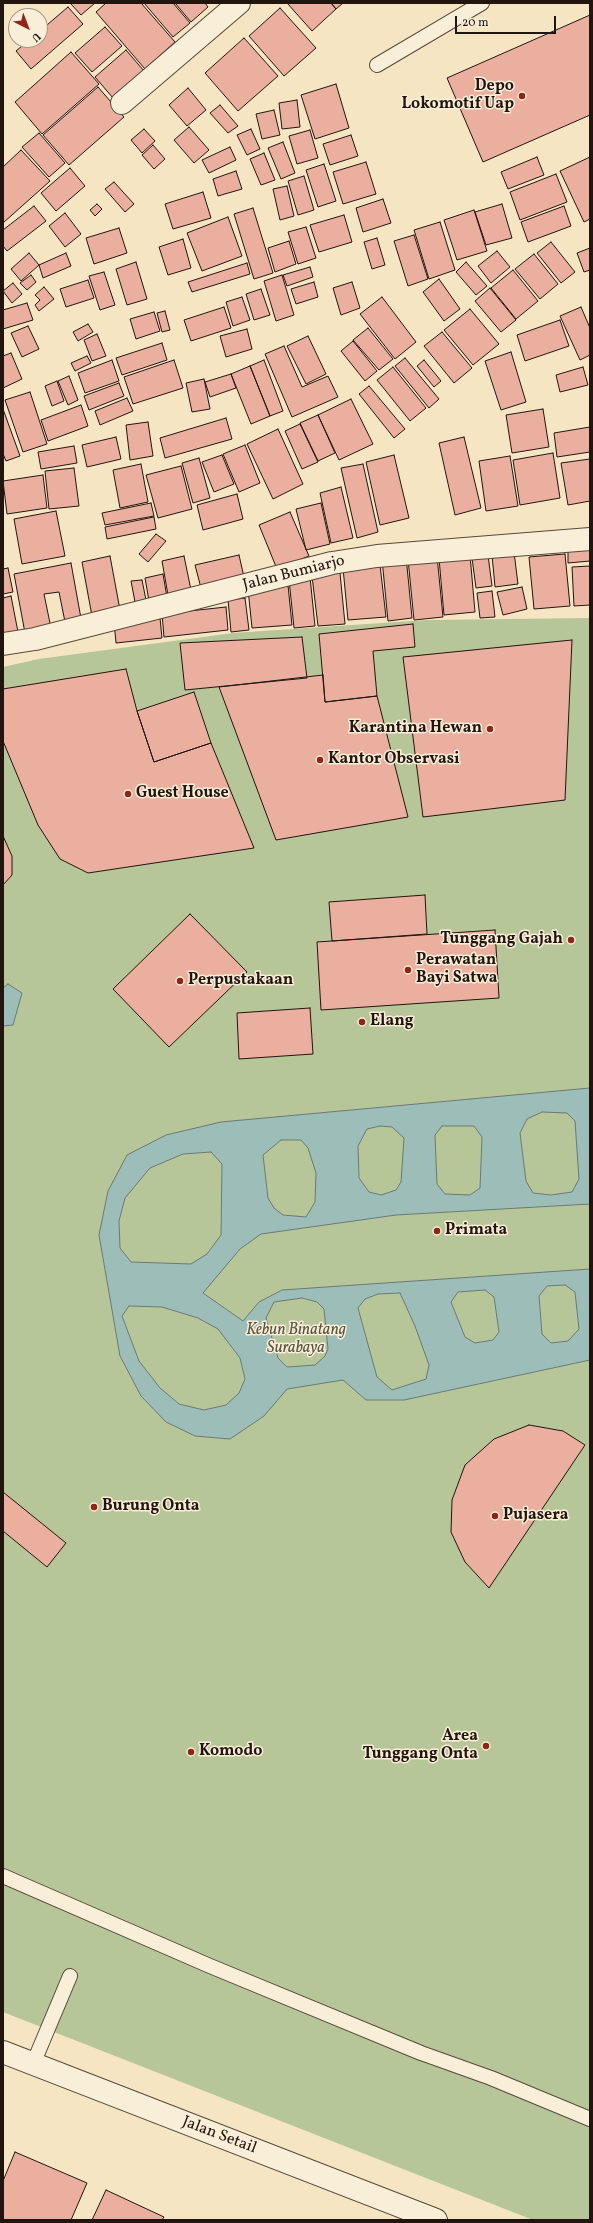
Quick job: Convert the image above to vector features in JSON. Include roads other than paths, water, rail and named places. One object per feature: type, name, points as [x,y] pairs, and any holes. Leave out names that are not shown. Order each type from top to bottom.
[{"type":"street","points":[[122,103],[239,3]]},
{"type":"street","name":"Jalan Bumiarjo","points":[[3,644],[35,640],[332,563],[376,556],[590,539]]},
{"type":"street","name":"Jalan Setail","points":[[3,2052],[436,2220]]},
{"type":"lane","points":[[377,65],[482,3]]},
{"type":"lane","points":[[3,1876],[210,1966],[421,2053],[491,2078],[590,2119]]},
{"type":"lane","points":[[33,2064],[70,1976]]},
{"type":"water","points":[[8,984],[22,993],[13,1025],[3,1026],[3,988]]},
{"type":"water","points":[[590,1088],[590,1204],[396,1215],[261,1234],[240,1249],[203,1293],[243,1321],[259,1302],[282,1290],[590,1269],[590,1360],[404,1400],[366,1400],[343,1380],[287,1389],[264,1416],[230,1439],[195,1436],[166,1422],[141,1396],[120,1356],[99,1235],[108,1191],[127,1155],[166,1135],[221,1122]],"holes":[[[542,1112],[567,1113],[575,1121],[579,1179],[572,1192],[551,1195],[533,1193],[526,1181],[520,1133],[527,1119]],[[380,1126],[392,1127],[404,1138],[401,1182],[396,1190],[381,1195],[369,1192],[359,1178],[358,1146],[367,1129]],[[442,1126],[474,1126],[482,1137],[480,1188],[470,1195],[445,1194],[437,1184],[435,1135]],[[281,1140],[301,1140],[308,1148],[316,1173],[315,1202],[306,1217],[283,1215],[274,1208],[268,1198],[263,1155]],[[211,1152],[222,1164],[221,1235],[207,1254],[191,1264],[131,1262],[120,1248],[119,1221],[125,1198],[150,1168],[183,1154]],[[565,1285],[575,1292],[579,1329],[568,1341],[551,1343],[542,1334],[539,1296],[547,1286]],[[485,1290],[494,1297],[499,1332],[493,1340],[475,1343],[465,1337],[451,1302],[458,1292]],[[400,1293],[415,1326],[429,1365],[426,1379],[392,1390],[377,1377],[358,1308],[365,1299],[378,1294]],[[302,1298],[317,1302],[324,1309],[328,1349],[325,1356],[315,1365],[287,1367],[278,1358],[266,1318],[274,1302]],[[129,1306],[162,1307],[198,1318],[218,1329],[240,1358],[245,1379],[239,1393],[226,1405],[204,1410],[179,1404],[160,1388],[139,1361],[122,1316]]]},
{"type":"place","name":"Depo Lokomotif Uap","points":[[522,96]]},
{"type":"place","name":"Karantina Hewan","points":[[490,729]]},
{"type":"place","name":"Kantor Observasi","points":[[320,760]]},
{"type":"place","name":"Guest House","points":[[128,794]]},
{"type":"place","name":"Tunggang Gajah","points":[[571,940]]},
{"type":"place","name":"Perawatan Bayi Satwa","points":[[408,970]]},
{"type":"place","name":"Perpustakaan","points":[[180,981]]},
{"type":"place","name":"Elang","points":[[362,1022]]},
{"type":"place","name":"Primata","points":[[437,1231]]},
{"type":"place","name":"Burung Onta","points":[[94,1507]]},
{"type":"place","name":"Pujasera","points":[[495,1516]]},
{"type":"place","name":"Area Tunggang Onta","points":[[486,1746]]},
{"type":"place","name":"Komodo","points":[[191,1752]]},
{"type":"park label","name":"Kebun Binatang Surabaya","points":[[296,1340]]}]
